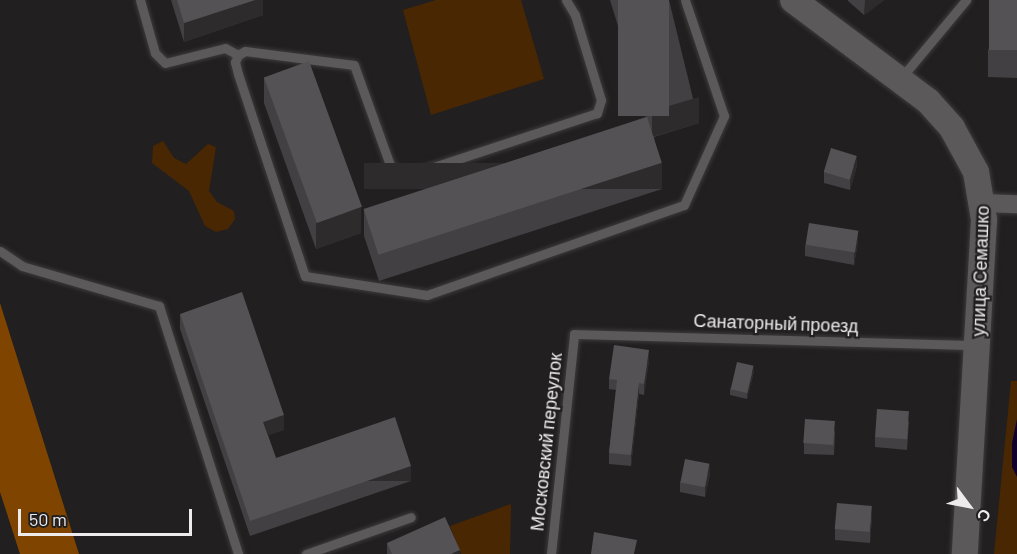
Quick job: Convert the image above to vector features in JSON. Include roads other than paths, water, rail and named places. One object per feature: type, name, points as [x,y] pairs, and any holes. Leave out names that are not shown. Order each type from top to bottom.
[{"type":"main road","name":"улица Семашко","points":[[793,0],[901,78],[952,128],[972,164],[983,203],[978,345],[965,554]]},
{"type":"street","points":[[983,203],[1017,204]]},
{"type":"lane","points":[[140,0],[155,53],[165,63],[225,48],[238,55]]},
{"type":"lane","points":[[566,0],[575,15],[601,100],[597,113],[410,175],[400,174],[390,165],[354,65],[245,51],[238,55],[235,62],[238,74],[303,274],[314,280],[427,295],[686,202],[724,116],[685,0]]},
{"type":"lane","points":[[901,78],[966,0]]},
{"type":"lane","points":[[0,251],[22,266],[159,306],[238,554]]},
{"type":"lane","name":"Санаторный проезд","points":[[574,334],[978,345]]},
{"type":"lane","name":"Московский переулок","points":[[551,554],[574,334]]},
{"type":"lane","points":[[306,554],[411,517]]}]
